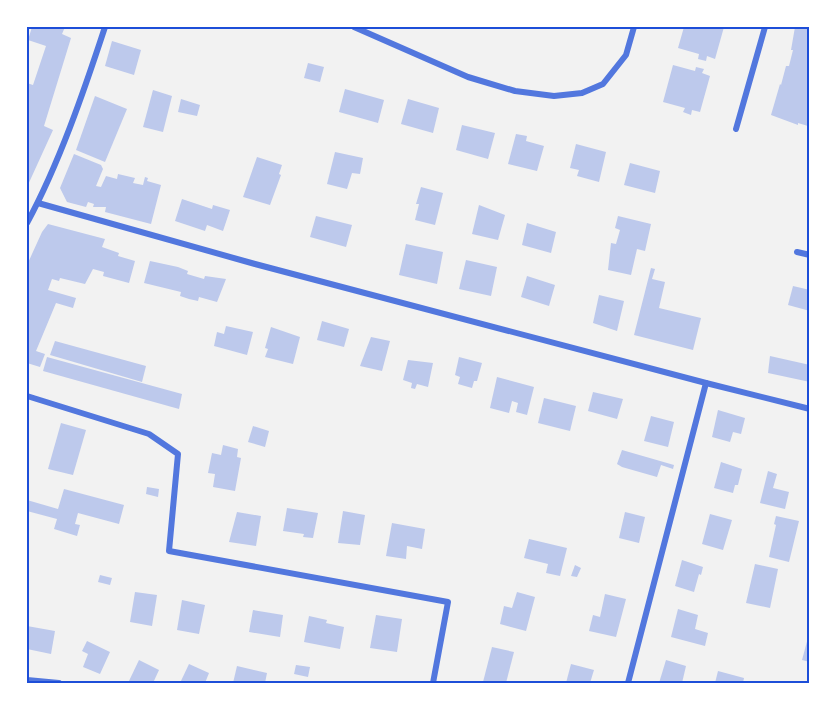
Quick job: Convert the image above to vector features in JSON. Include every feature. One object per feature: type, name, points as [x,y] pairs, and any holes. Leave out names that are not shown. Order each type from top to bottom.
[{"type":"street","points":[[27,223],[38,203],[87,82],[105,27]]},
{"type":"street","points":[[346,27],[355,28],[468,77],[515,91],[554,96],[582,93],[603,84],[626,55],[634,27]]},
{"type":"street","points":[[736,129],[765,27]]},
{"type":"street","points":[[38,203],[255,264],[810,410]]},
{"type":"street","points":[[797,252],[810,255]]},
{"type":"street","points":[[628,683],[706,383]]},
{"type":"street","points":[[27,396],[149,434],[178,454],[169,551],[448,602],[433,683]]},
{"type":"street","points":[[27,680],[59,683]]},
{"type":"building","points":[[32,27],[65,27],[62,34],[71,38],[44,126],[53,130],[27,187],[27,83],[33,85],[46,46],[28,40]]},
{"type":"building","points":[[684,27],[724,27],[715,59],[707,56],[706,61],[698,59],[699,54],[678,48]]},
{"type":"building","points":[[795,27],[810,27],[810,120],[808,126],[798,123],[798,125],[771,115],[786,66],[789,66]]},
{"type":"building","points":[[112,41],[141,50],[134,75],[105,66]]},
{"type":"building","points":[[308,63],[324,67],[320,82],[304,78]]},
{"type":"building","points":[[673,65],[695,71],[696,67],[704,69],[702,73],[710,76],[700,112],[692,110],[691,115],[683,112],[685,108],[663,102]]},
{"type":"building","points":[[345,89],[384,100],[378,123],[339,112]]},
{"type":"building","points":[[153,90],[172,96],[163,132],[143,127]]},
{"type":"building","points":[[95,96],[127,109],[105,162],[76,150]]},
{"type":"building","points":[[181,99],[200,105],[197,116],[178,112]]},
{"type":"building","points":[[408,99],[439,108],[433,133],[401,124]]},
{"type":"building","points":[[462,125],[495,133],[488,159],[456,150]]},
{"type":"building","points":[[516,134],[527,136],[526,141],[544,146],[537,171],[508,164]]},
{"type":"building","points":[[576,144],[606,152],[599,182],[577,176],[579,170],[570,168]]},
{"type":"building","points":[[335,152],[363,158],[360,174],[352,173],[347,189],[327,184]]},
{"type":"building","points":[[74,154],[101,165],[103,169],[96,186],[101,187],[106,176],[117,179],[118,174],[135,178],[133,183],[143,185],[145,177],[148,178],[147,181],[161,185],[151,224],[105,212],[106,207],[93,207],[94,204],[88,202],[86,207],[67,202],[60,188]]},
{"type":"building","points":[[257,157],[282,165],[279,174],[281,175],[270,205],[243,197]]},
{"type":"building","points":[[630,163],[660,171],[655,193],[624,185]]},
{"type":"building","points":[[421,187],[443,193],[435,225],[415,220],[419,204],[416,204]]},
{"type":"building","points":[[182,199],[212,209],[213,205],[230,210],[223,231],[207,225],[205,231],[175,221]]},
{"type":"building","points":[[479,205],[505,215],[498,240],[472,234]]},
{"type":"building","points":[[316,216],[352,225],[346,247],[310,237]]},
{"type":"building","points":[[618,216],[651,224],[645,251],[637,249],[631,275],[608,270],[611,243],[616,244],[620,230],[615,228]]},
{"type":"building","points":[[527,223],[556,232],[551,253],[522,245]]},
{"type":"building","points":[[48,224],[105,239],[102,247],[119,253],[118,256],[135,261],[129,283],[103,276],[104,272],[93,269],[85,284],[60,278],[59,281],[52,279],[48,290],[76,298],[73,308],[56,303],[36,351],[45,354],[40,367],[27,363],[27,265]]},
{"type":"building","points":[[406,244],[443,252],[437,284],[399,275]]},
{"type":"building","points":[[466,260],[497,267],[491,296],[459,289]]},
{"type":"building","points":[[150,261],[178,267],[188,271],[187,274],[204,279],[205,276],[226,279],[217,302],[199,297],[198,301],[189,299],[180,296],[181,292],[144,283]]},
{"type":"building","points":[[651,268],[655,269],[652,279],[665,282],[659,308],[701,318],[693,350],[634,335]]},
{"type":"building","points":[[527,276],[555,285],[549,306],[521,297]]},
{"type":"building","points":[[793,286],[810,290],[810,311],[788,305]]},
{"type":"building","points":[[599,295],[624,301],[617,331],[593,323]]},
{"type":"building","points":[[322,321],[349,329],[344,347],[317,340]]},
{"type":"building","points":[[226,326],[253,332],[247,355],[214,346],[217,332],[224,334]]},
{"type":"building","points":[[271,327],[300,337],[293,364],[265,357]]},
{"type":"building","points":[[371,337],[390,341],[382,371],[360,366]]},
{"type":"building","points":[[55,341],[146,366],[142,382],[50,355]]},
{"type":"building","points":[[770,356],[810,365],[810,382],[768,373]]},
{"type":"building","points":[[47,357],[182,394],[179,409],[43,371]]},
{"type":"building","points":[[459,357],[482,363],[477,381],[474,381],[472,388],[458,384],[460,377],[455,375]]},
{"type":"building","points":[[408,360],[433,363],[428,387],[417,384],[415,389],[411,388],[412,383],[403,380]]},
{"type":"building","points":[[497,377],[534,387],[527,415],[516,412],[518,403],[512,401],[509,413],[490,408]]},
{"type":"building","points":[[593,392],[623,399],[617,419],[588,411]]},
{"type":"building","points":[[544,398],[576,406],[570,431],[538,423]]},
{"type":"building","points":[[718,410],[745,418],[741,434],[733,432],[730,442],[712,437]]},
{"type":"building","points":[[651,416],[674,422],[668,447],[644,441]]},
{"type":"building","points":[[61,423],[86,430],[73,475],[48,469]]},
{"type":"building","points":[[253,426],[269,431],[265,447],[248,442]]},
{"type":"building","points":[[223,445],[238,449],[237,457],[241,458],[235,491],[213,487],[215,474],[208,473],[212,453],[221,455]]},
{"type":"building","points":[[622,450],[674,465],[673,469],[661,465],[657,477],[622,467],[617,464]]},
{"type":"building","points":[[721,462],[742,469],[738,485],[735,485],[733,493],[714,488]]},
{"type":"building","points":[[768,471],[777,474],[773,488],[789,492],[785,509],[760,503]]},
{"type":"building","points":[[147,487],[159,489],[158,497],[146,494]]},
{"type":"building","points":[[64,489],[124,505],[119,524],[78,513],[75,524],[80,525],[77,536],[54,529],[57,519],[27,511],[27,500],[58,509]]},
{"type":"building","points":[[287,508],[318,513],[313,538],[303,537],[304,534],[283,531]]},
{"type":"building","points":[[343,511],[365,515],[360,545],[338,543]]},
{"type":"building","points":[[237,512],[261,516],[256,546],[229,542]]},
{"type":"building","points":[[625,512],[645,517],[639,543],[619,538]]},
{"type":"building","points":[[710,514],[732,520],[723,550],[702,544]]},
{"type":"building","points":[[776,516],[799,521],[789,562],[769,557]]},
{"type":"building","points":[[392,523],[425,529],[422,549],[407,546],[406,559],[386,556]]},
{"type":"building","points":[[529,539],[567,548],[560,576],[546,573],[548,564],[524,558]]},
{"type":"building","points":[[682,560],[703,567],[694,592],[675,586]]},
{"type":"building","points":[[755,564],[778,569],[770,608],[746,603]]},
{"type":"building","points":[[575,565],[581,568],[577,577],[571,576]]},
{"type":"building","points":[[100,575],[112,578],[110,585],[98,582]]},
{"type":"building","points":[[135,592],[157,595],[152,626],[130,622]]},
{"type":"building","points":[[517,592],[535,597],[526,631],[500,624],[504,606],[512,608]]},
{"type":"building","points":[[605,594],[626,599],[616,637],[589,631],[593,615],[600,617]]},
{"type":"building","points":[[182,600],[205,605],[199,634],[177,630]]},
{"type":"building","points":[[678,609],[698,615],[695,629],[708,633],[705,646],[671,637]]},
{"type":"building","points":[[253,610],[283,615],[280,637],[249,632]]},
{"type":"building","points":[[376,615],[402,619],[397,652],[370,648]]},
{"type":"building","points":[[309,616],[344,627],[340,649],[304,642]]},
{"type":"building","points":[[27,626],[55,631],[51,654],[27,649]]},
{"type":"building","points":[[810,634],[810,662],[802,660]]},
{"type":"building","points":[[87,641],[110,652],[100,674],[83,667],[88,654],[82,651]]},
{"type":"building","points":[[492,647],[514,652],[506,683],[483,682]]},
{"type":"building","points":[[139,660],[159,670],[153,683],[128,683]]},
{"type":"building","points":[[666,660],[686,666],[682,683],[659,683]]},
{"type":"building","points":[[189,664],[209,673],[205,683],[180,683]]},
{"type":"building","points":[[571,664],[594,670],[590,683],[566,683]]},
{"type":"building","points":[[296,665],[310,667],[308,677],[294,674]]},
{"type":"building","points":[[237,666],[267,673],[265,683],[233,683]]},
{"type":"building","points":[[718,671],[744,678],[743,683],[715,683]]}]
